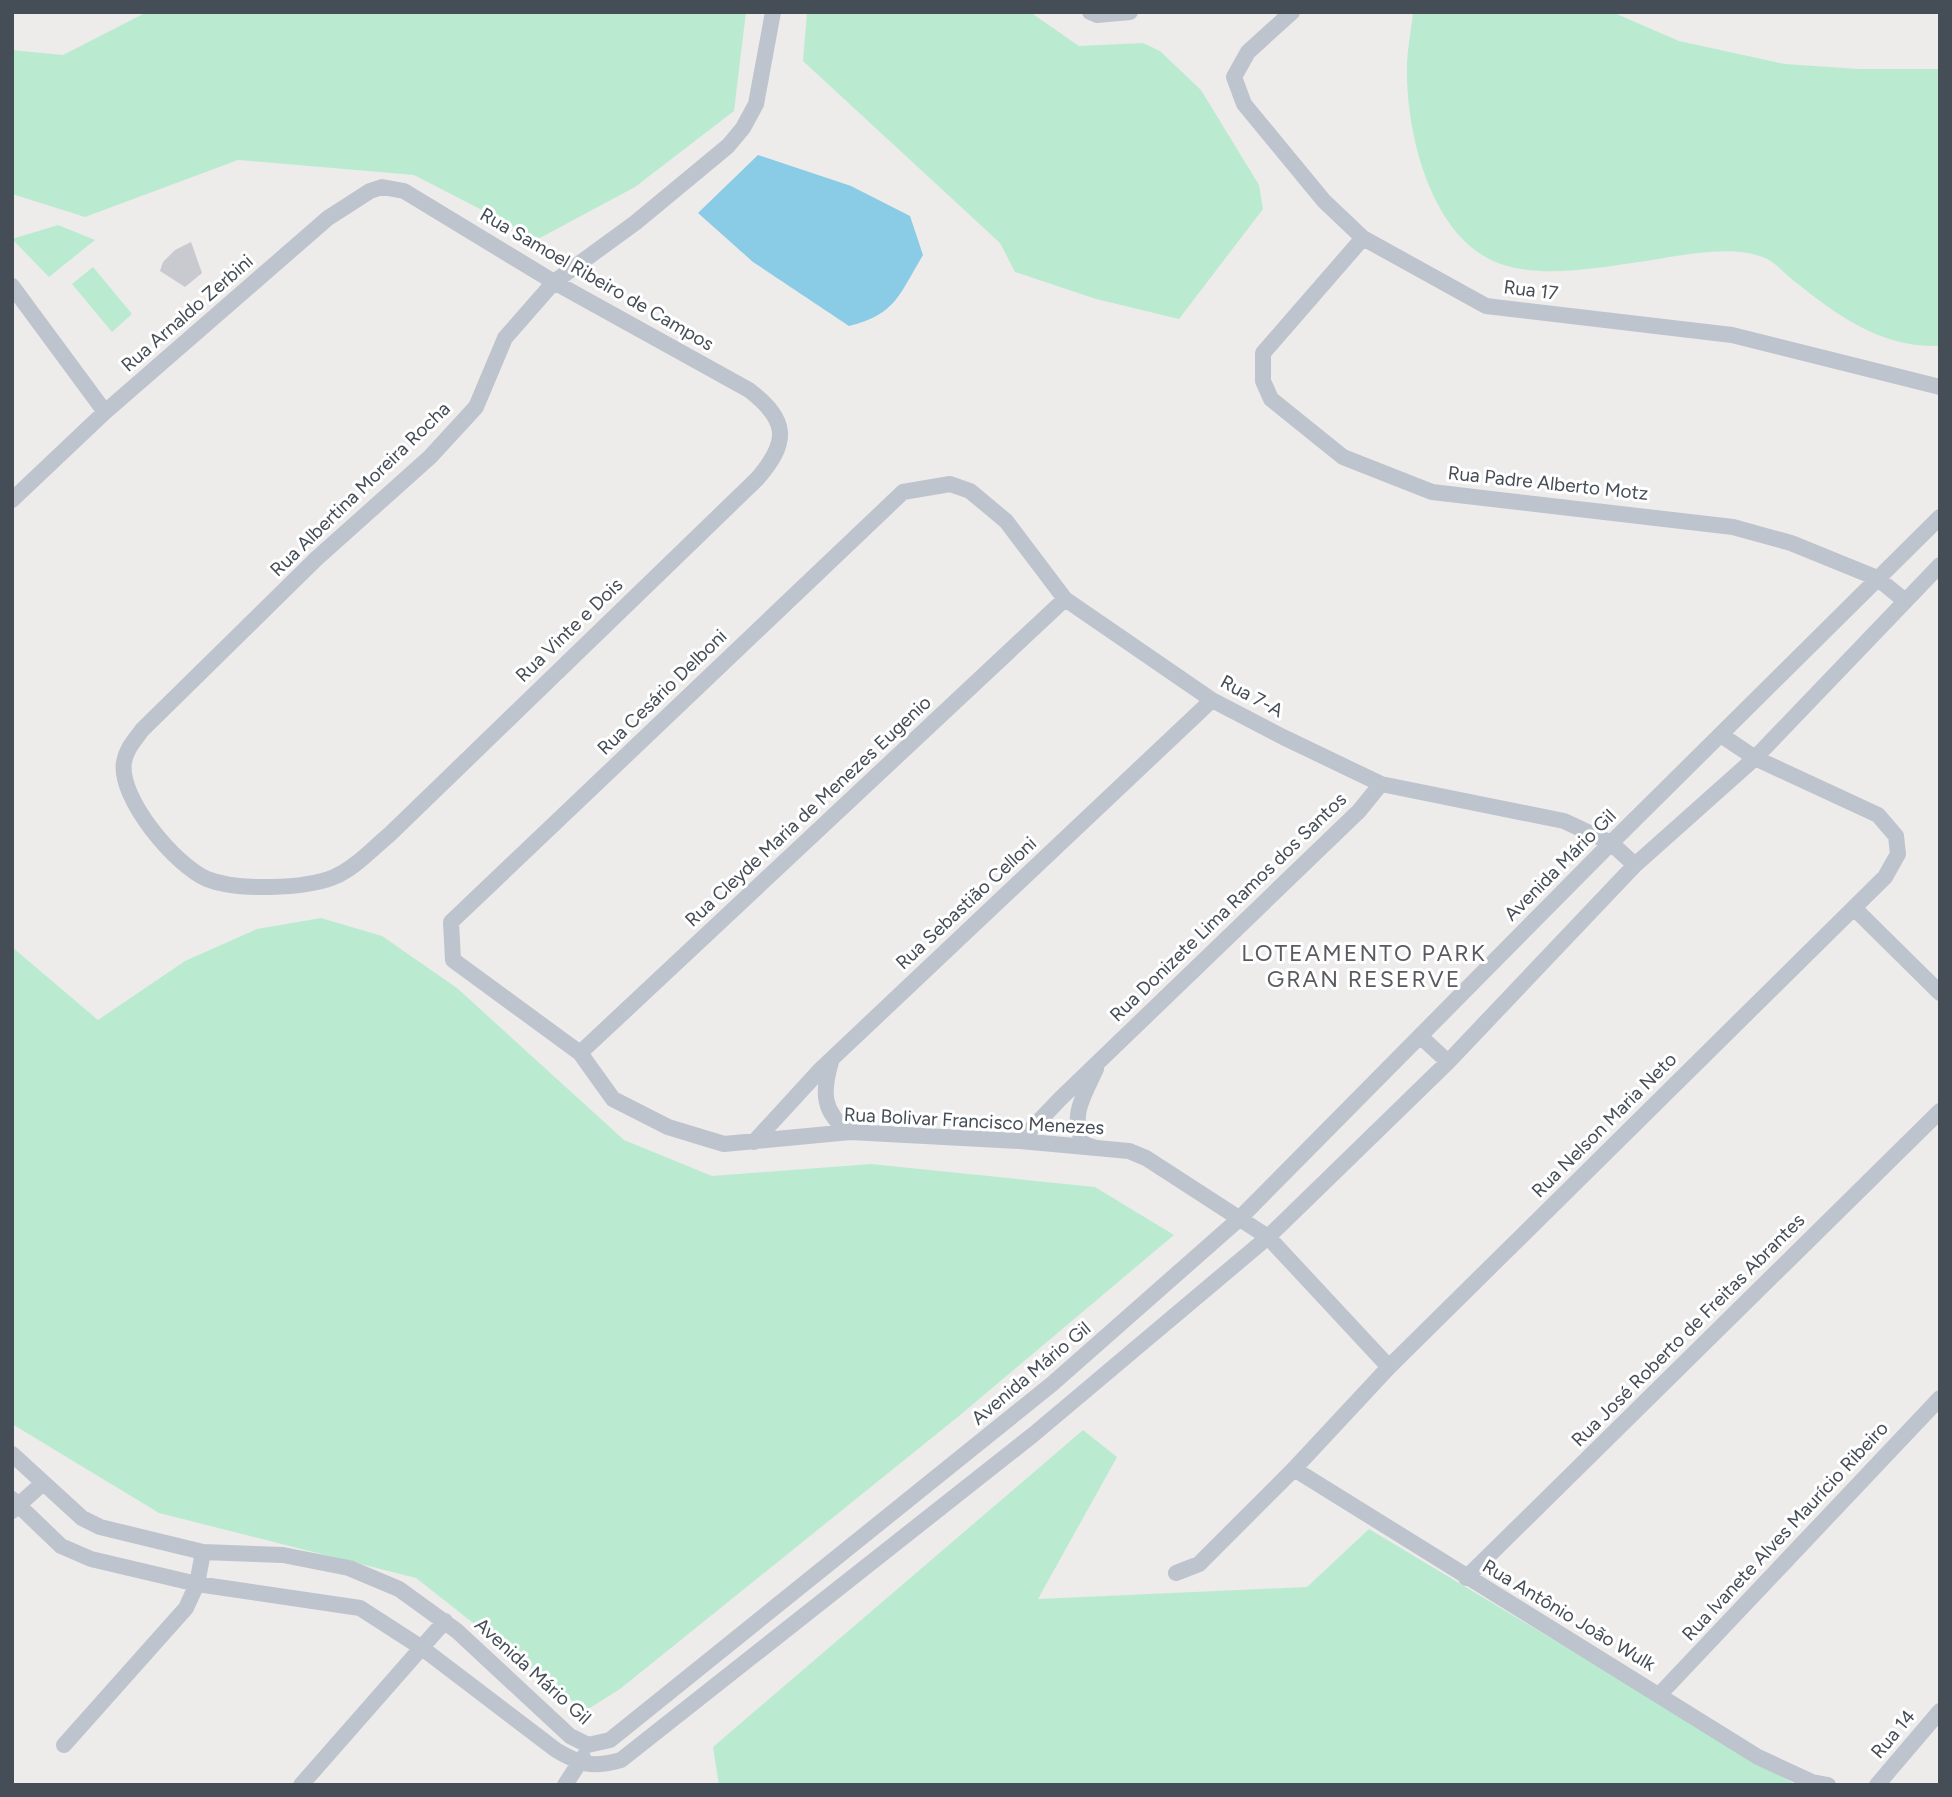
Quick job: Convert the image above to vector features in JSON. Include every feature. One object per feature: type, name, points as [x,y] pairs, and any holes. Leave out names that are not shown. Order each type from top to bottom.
[{"type":"street","name":"Rua Albertina Moreira Rocha","points":[[348,870],[317,882],[269,886],[232,885],[195,873],[172,853],[131,796],[124,777],[124,760],[142,730],[316,559],[430,457],[476,407],[505,338],[554,282],[696,174],[743,128],[756,104],[773,12]]},
{"type":"street","points":[[1090,12],[1097,15],[1130,12]]},
{"type":"street","name":"Rua 17","points":[[1292,12],[1248,52],[1234,77],[1244,104],[1324,201],[1363,238],[1486,306],[1732,335],[1940,387]]},
{"type":"street","name":"Rua Arnaldo Zerbini","points":[[12,500],[105,412],[328,218],[370,191],[382,187],[404,191]]},
{"type":"street","name":"Rua Samoel Ribeiro de Campos","points":[[404,191],[554,282],[749,390],[768,405]]},
{"type":"street","name":"Rua Padre Alberto Motz","points":[[1363,238],[1264,352],[1263,361],[1263,381],[1271,399],[1343,457],[1432,492],[1733,527],[1791,543],[1877,579],[1904,600]]},
{"type":"street","points":[[12,286],[105,412]]},
{"type":"street","name":"Rua Vinte e Dois","points":[[348,870],[389,835],[757,479],[771,463],[781,439],[779,421],[768,405]]},
{"type":"street","name":"Rua 7-A","points":[[903,492],[950,484],[970,491],[1006,521],[1065,599],[1212,700],[1381,785],[1564,821],[1611,843],[1635,865]]},
{"type":"street","name":"Rua Cesário Delboni","points":[[451,922],[903,492]]},
{"type":"street","name":"Avenida Mário Gil","points":[[12,1454],[82,1518],[100,1528],[203,1552],[283,1555],[349,1568],[399,1589],[445,1621],[570,1736],[588,1745],[610,1740],[857,1544],[1052,1384],[1237,1220],[1611,843],[1940,517]]},
{"type":"street","points":[[43,1483],[14,1505],[61,1546],[91,1559],[197,1584],[360,1608],[422,1648],[556,1750],[580,1764],[603,1765],[621,1760],[1070,1405],[1268,1237],[1448,1062],[1635,865],[1755,758],[1940,565]]},
{"type":"street","name":"Rua Cleyde Maria de Menezes Eugenio","points":[[580,1053],[1065,599]]},
{"type":"street","name":"Rua Sebastião Celloni","points":[[754,1142],[832,1059],[1212,700]]},
{"type":"street","name":"Rua Nelson Maria Neto","points":[[1176,1573],[1199,1564],[1294,1469],[1389,1367],[1885,877],[1898,854],[1896,836],[1878,815],[1755,758],[1721,735]]},
{"type":"street","name":"Rua Donizete Lima Ramos dos Santos","points":[[1020,1140],[1359,811],[1381,785]]},
{"type":"street","points":[[1854,908],[1940,993]]},
{"type":"street","name":"Rua Bolivar Francisco Menezes","points":[[451,922],[453,960],[580,1053],[613,1099],[657,1122],[724,1144],[850,1132],[1020,1140],[1129,1151],[1146,1158],[1237,1220],[1268,1237],[1389,1367]]},
{"type":"street","points":[[1420,1035],[1448,1062]]},
{"type":"street","points":[[1097,1148],[1084,1144],[1077,1131],[1075,1116],[1102,1058]]},
{"type":"street","points":[[832,1059],[825,1083],[825,1098],[833,1118],[850,1132]]},
{"type":"street","name":"Rua José Roberto de Freitas Abrantes","points":[[1466,1578],[1940,1111]]},
{"type":"street","points":[[1052,1384],[1070,1405]]},
{"type":"street","name":"Rua lvanete Alves Maurício Ribeiro","points":[[1660,1693],[1940,1398]]},
{"type":"street","name":"Rua Antônio João Wulk","points":[[1294,1469],[1466,1578],[1660,1693],[1758,1757],[1812,1782],[1828,1785]]},
{"type":"street","points":[[857,1544],[872,1563]]},
{"type":"street","points":[[64,1745],[186,1608],[197,1584],[203,1552]]},
{"type":"street","points":[[301,1785],[445,1621]]},
{"type":"street","points":[[717,1656],[732,1673]]},
{"type":"street","name":"Rua 14","points":[[1877,1785],[1940,1711]]},
{"type":"street","points":[[565,1785],[580,1764],[588,1745]]},
{"type":"green space","points":[[147,12],[746,12],[734,111],[635,187],[538,239],[414,175],[238,160],[85,217],[12,194],[12,50],[63,55]]},
{"type":"green space","points":[[807,12],[1030,12],[1079,46],[1143,43],[1160,51],[1201,90],[1259,185],[1263,209],[1179,319],[1096,299],[1015,272],[1000,243],[803,61]]},
{"type":"green space","points":[[1413,12],[1612,12],[1679,41],[1785,64],[1859,69],[1940,69],[1940,346],[1898,342],[1879,336],[1827,306],[1772,262],[1751,254],[1702,252],[1606,267],[1556,271],[1507,266],[1482,255],[1461,237],[1444,214],[1430,188],[1420,159],[1413,130],[1407,76]]},
{"type":"green space","points":[[58,225],[95,240],[49,277],[12,239]]},
{"type":"green space","points":[[93,267],[132,314],[112,332],[72,284]]},
{"type":"green space","points":[[321,918],[382,936],[457,988],[624,1140],[712,1176],[871,1164],[1095,1187],[1174,1235],[959,1416],[620,1689],[585,1711],[416,1578],[159,1513],[12,1424],[12,947],[98,1020],[185,961],[257,929]]},
{"type":"green space","points":[[1083,1430],[1117,1457],[1038,1599],[1307,1587],[1369,1529],[1796,1785],[719,1785],[713,1747]]},
{"type":"water","points":[[758,155],[851,186],[910,216],[923,255],[902,291],[887,309],[877,316],[849,326],[753,262],[698,213]]},
{"type":"building","points":[[191,242],[202,273],[185,287],[160,271],[163,262],[175,250]]},
{"type":"district","name":"LOTEAMENTO PARK GRAN RESERVE","points":[[1364,966]]}]
